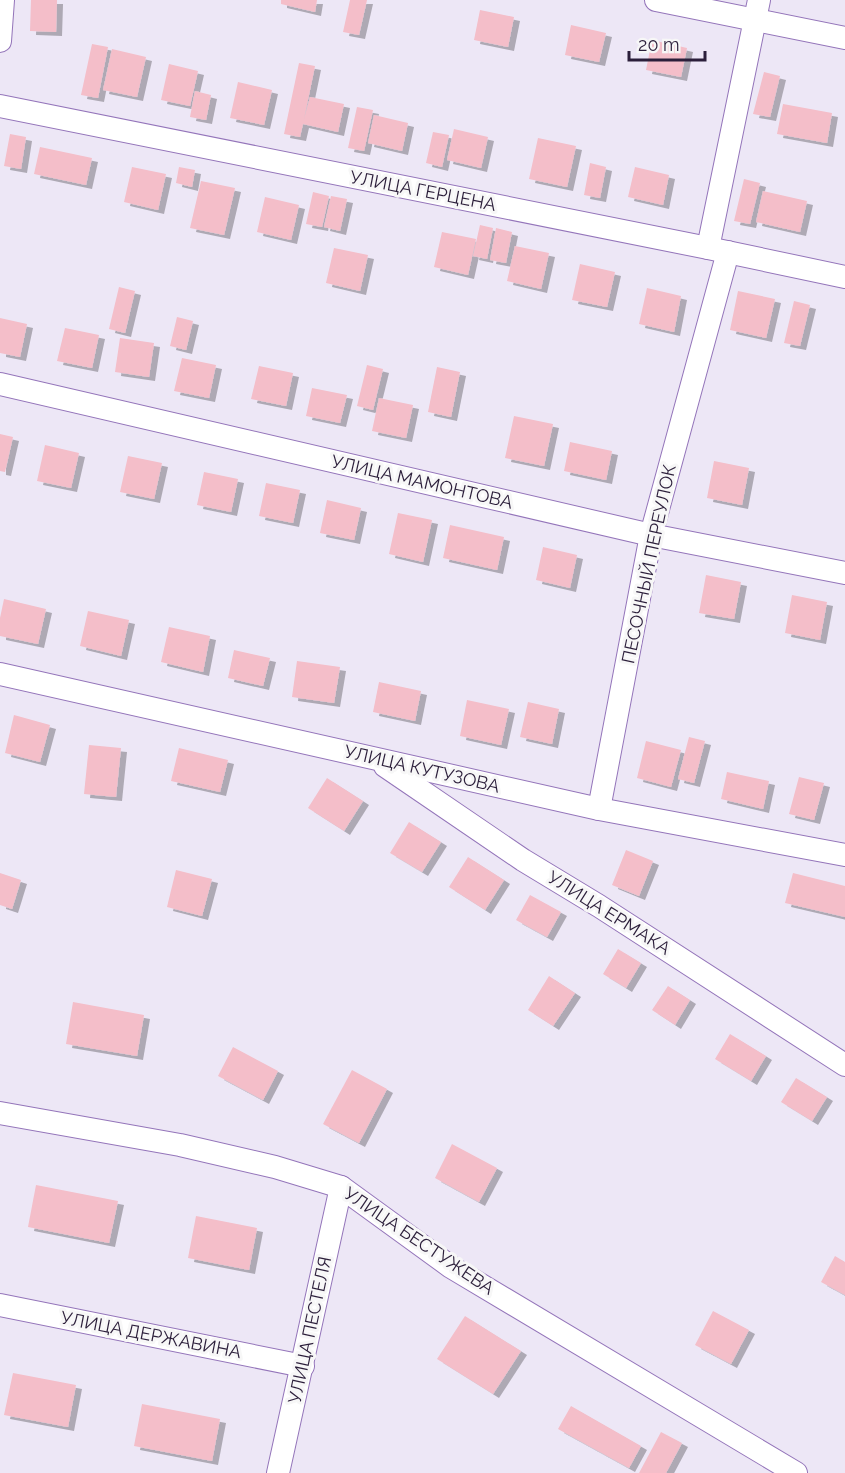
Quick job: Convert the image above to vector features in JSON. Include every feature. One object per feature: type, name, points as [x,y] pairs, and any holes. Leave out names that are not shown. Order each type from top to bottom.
[{"type":"street","points":[[0,42],[3,0]]},
{"type":"street","points":[[656,0],[757,10],[845,38]]},
{"type":"street","name":"ПЕСОЧНЫЙ ПЕРЕУЛОК","points":[[599,809],[651,535],[718,250],[757,10]]},
{"type":"street","name":"УЛИЦА ГЕРЦЕНА","points":[[0,106],[845,277]]},
{"type":"street","name":"УЛИЦА МАМОНТОВА","points":[[0,384],[651,535],[845,573]]},
{"type":"street","name":"УЛИЦА КУТУЗОВА","points":[[0,674],[599,809],[845,855]]},
{"type":"street","name":"УЛИЦА ЕРМАКА","points":[[374,758],[523,860],[599,906],[845,1065]]},
{"type":"street","name":"УЛИЦА БЕСТУЖЕВА","points":[[0,1113],[180,1144],[275,1167],[341,1187],[451,1267],[796,1473]]},
{"type":"street","name":"УЛИЦА ПЕСТЕЛЯ","points":[[278,1473],[341,1187]]},
{"type":"street","name":"УЛИЦА ДЕРЖАВИНА","points":[[0,1305],[303,1366]]},
{"type":"building","points":[[31,0],[57,0],[56,32],[30,31]]},
{"type":"building","points":[[281,0],[317,0],[315,12],[281,4]]},
{"type":"building","points":[[350,0],[367,0],[359,35],[343,32]]},
{"type":"building","points":[[480,10],[514,17],[508,47],[474,40]]},
{"type":"building","points":[[571,25],[606,33],[599,62],[565,55]]},
{"type":"building","points":[[652,40],[687,48],[681,77],[646,70]]},
{"type":"building","points":[[92,44],[108,47],[98,98],[81,95]]},
{"type":"building","points":[[112,49],[146,57],[137,97],[103,90]]},
{"type":"building","points":[[299,63],[315,66],[304,119],[310,97],[344,104],[338,132],[303,124],[300,137],[284,134]]},
{"type":"building","points":[[169,64],[198,71],[190,106],[161,100]]},
{"type":"building","points":[[764,72],[780,76],[770,117],[753,114]]},
{"type":"building","points":[[238,82],[272,90],[264,125],[230,118]]},
{"type":"building","points":[[195,91],[211,95],[206,120],[190,117]]},
{"type":"building","points":[[783,104],[832,113],[827,143],[777,134]]},
{"type":"building","points":[[357,107],[373,110],[364,151],[348,148]]},
{"type":"building","points":[[374,115],[408,123],[402,151],[368,143]]},
{"type":"building","points":[[454,129],[488,137],[481,168],[447,160]]},
{"type":"building","points":[[433,132],[449,135],[442,167],[426,163]]},
{"type":"building","points":[[10,134],[26,137],[21,169],[4,166]]},
{"type":"building","points":[[538,138],[576,146],[567,187],[529,179]]},
{"type":"building","points":[[40,147],[92,158],[86,185],[34,174]]},
{"type":"building","points":[[590,163],[606,167],[600,198],[584,195]]},
{"type":"building","points":[[132,167],[166,174],[158,210],[124,202]]},
{"type":"building","points":[[179,167],[195,170],[192,187],[176,183]]},
{"type":"building","points":[[635,167],[669,175],[663,205],[628,197]]},
{"type":"building","points":[[744,179],[760,183],[750,224],[734,221]]},
{"type":"building","points":[[201,181],[235,188],[224,235],[190,228]]},
{"type":"building","points":[[763,191],[807,201],[800,232],[756,222]]},
{"type":"building","points":[[313,192],[329,196],[322,227],[306,224]]},
{"type":"building","points":[[331,196],[347,199],[340,231],[324,227]]},
{"type":"building","points":[[265,197],[299,205],[291,240],[257,232]]},
{"type":"building","points":[[480,225],[493,228],[487,259],[473,256]]},
{"type":"building","points":[[496,228],[512,232],[506,263],[490,260]]},
{"type":"building","points":[[442,232],[476,239],[468,275],[434,267]]},
{"type":"building","points":[[515,246],[549,253],[541,289],[507,281]]},
{"type":"building","points":[[334,248],[368,255],[360,291],[326,283]]},
{"type":"building","points":[[580,264],[615,272],[607,307],[572,300]]},
{"type":"building","points":[[119,287],[135,291],[125,333],[109,329]]},
{"type":"building","points":[[647,288],[681,296],[674,332],[639,324]]},
{"type":"building","points":[[738,291],[775,299],[766,338],[730,330]]},
{"type":"building","points":[[794,301],[810,305],[800,346],[784,343]]},
{"type":"building","points":[[177,317],[193,321],[186,350],[170,346]]},
{"type":"building","points":[[0,318],[27,324],[20,357],[0,353]]},
{"type":"building","points":[[65,328],[99,335],[92,368],[57,361]]},
{"type":"building","points":[[120,338],[154,343],[149,377],[115,372]]},
{"type":"building","points":[[182,358],[216,365],[209,398],[174,391]]},
{"type":"building","points":[[367,365],[383,369],[373,410],[357,406]]},
{"type":"building","points":[[259,366],[293,373],[286,406],[251,399]]},
{"type":"building","points":[[437,367],[460,372],[451,417],[428,412]]},
{"type":"building","points":[[312,388],[347,395],[340,423],[306,416]]},
{"type":"building","points":[[379,398],[413,405],[406,438],[372,431]]},
{"type":"building","points":[[514,416],[553,424],[544,466],[505,458]]},
{"type":"building","points":[[0,434],[13,437],[5,472],[0,471]]},
{"type":"building","points":[[570,442],[612,451],[606,480],[564,471]]},
{"type":"building","points":[[45,445],[79,453],[71,488],[37,481]]},
{"type":"building","points":[[128,456],[162,463],[154,499],[120,492]]},
{"type":"building","points":[[714,461],[749,468],[742,505],[707,498]]},
{"type":"building","points":[[204,472],[238,479],[231,512],[197,505]]},
{"type":"building","points":[[266,483],[300,490],[293,523],[259,516]]},
{"type":"building","points":[[327,500],[361,508],[354,540],[320,533]]},
{"type":"building","points":[[398,513],[432,520],[423,562],[389,554]]},
{"type":"building","points":[[450,525],[504,537],[497,570],[443,558]]},
{"type":"building","points":[[543,547],[577,555],[570,588],[536,580]]},
{"type":"building","points":[[706,575],[741,582],[734,619],[699,613]]},
{"type":"building","points":[[792,595],[827,602],[820,640],[785,633]]},
{"type":"building","points":[[4,599],[46,609],[38,644],[0,636],[0,618]]},
{"type":"building","points":[[88,611],[129,620],[121,656],[80,646]]},
{"type":"building","points":[[169,627],[210,636],[203,672],[161,662]]},
{"type":"building","points":[[234,650],[270,658],[263,686],[228,678]]},
{"type":"building","points":[[297,661],[340,667],[334,703],[292,697]]},
{"type":"building","points":[[379,682],[421,691],[415,721],[373,712]]},
{"type":"building","points":[[467,700],[509,709],[501,745],[460,736]]},
{"type":"building","points":[[528,702],[559,709],[552,744],[520,737]]},
{"type":"building","points":[[14,715],[50,725],[40,762],[5,753]]},
{"type":"building","points":[[689,737],[705,741],[694,783],[678,779]]},
{"type":"building","points":[[646,741],[681,750],[671,787],[637,778]]},
{"type":"building","points":[[89,745],[121,748],[116,797],[84,794]]},
{"type":"building","points":[[179,748],[228,760],[220,792],[171,781]]},
{"type":"building","points":[[727,772],[769,781],[763,809],[721,799]]},
{"type":"building","points":[[799,777],[824,783],[814,820],[789,814]]},
{"type":"building","points":[[327,778],[363,801],[344,831],[308,808]]},
{"type":"building","points":[[409,822],[441,842],[422,872],[390,853]]},
{"type":"building","points":[[626,850],[653,861],[639,896],[612,885]]},
{"type":"building","points":[[468,857],[504,880],[485,910],[449,887]]},
{"type":"building","points":[[176,870],[212,879],[202,916],[167,907]]},
{"type":"building","points":[[0,873],[21,880],[12,909],[0,905]]},
{"type":"building","points":[[793,873],[845,886],[845,917],[785,903]]},
{"type":"building","points":[[530,895],[561,912],[547,937],[516,920]]},
{"type":"building","points":[[618,949],[641,963],[626,988],[603,974]]},
{"type":"building","points":[[549,976],[575,993],[553,1026],[528,1010]]},
{"type":"building","points":[[668,986],[690,1000],[675,1025],[652,1010]]},
{"type":"building","points":[[73,1002],[144,1015],[137,1056],[66,1044]]},
{"type":"building","points":[[730,1034],[766,1056],[751,1081],[715,1059]]},
{"type":"building","points":[[233,1047],[278,1071],[263,1100],[218,1076]]},
{"type":"building","points":[[352,1070],[387,1089],[359,1143],[323,1124]]},
{"type":"building","points":[[796,1078],[827,1097],[812,1121],[781,1102]]},
{"type":"building","points":[[452,1144],[497,1168],[479,1202],[435,1178]]},
{"type":"building","points":[[36,1185],[118,1201],[109,1243],[28,1227]]},
{"type":"building","points":[[196,1216],[257,1228],[249,1270],[188,1258]]},
{"type":"building","points":[[835,1256],[845,1262],[845,1295],[821,1282]]},
{"type":"building","points":[[713,1311],[749,1330],[731,1364],[695,1345]]},
{"type":"building","points":[[465,1316],[521,1351],[493,1394],[437,1359]]},
{"type":"building","points":[[13,1373],[76,1385],[68,1427],[4,1415]]},
{"type":"building","points":[[142,1404],[220,1419],[212,1461],[134,1446]]},
{"type":"building","points":[[571,1406],[641,1446],[629,1468],[558,1429]]},
{"type":"building","points":[[661,1432],[682,1443],[666,1473],[639,1473]]}]
